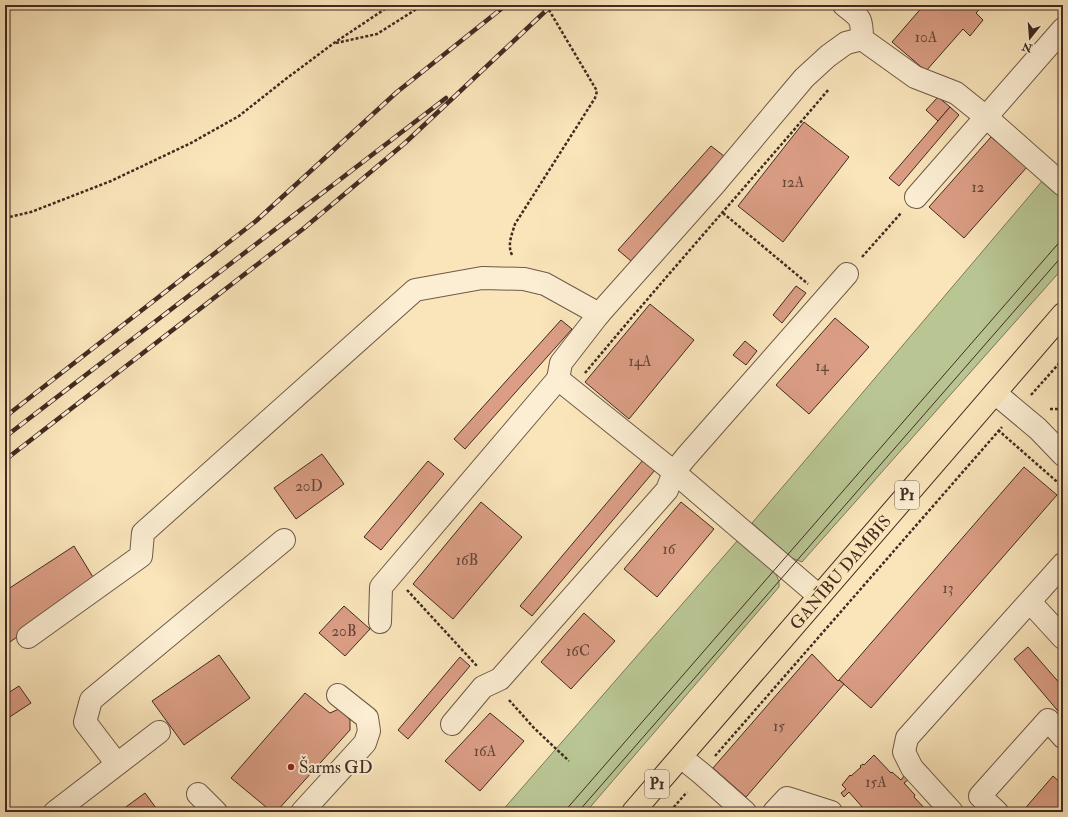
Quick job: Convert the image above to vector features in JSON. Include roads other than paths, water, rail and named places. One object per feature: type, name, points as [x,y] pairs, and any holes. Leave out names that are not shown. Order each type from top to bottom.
[{"type":"main road","name":"GANĪBU DAMBIS","points":[[633,812],[1063,314]]},
{"type":"lane","points":[[844,5],[860,19],[862,39]]},
{"type":"lane","points":[[916,197],[1063,29]]},
{"type":"lane","points":[[380,622],[381,587],[558,379],[561,363],[600,314],[714,185],[804,78],[828,56],[846,43],[862,39],[915,77],[956,93],[986,117],[1063,185]]},
{"type":"lane","points":[[452,724],[483,688],[500,679],[667,490],[674,472],[847,274]]},
{"type":"lane","points":[[28,637],[141,556],[143,533],[415,290],[482,278],[524,278],[545,284],[600,314]]},
{"type":"lane","points":[[558,379],[674,472],[819,596]]},
{"type":"lane","points":[[995,393],[1038,429],[1063,455]]},
{"type":"lane","points":[[117,764],[85,722],[91,700],[284,540]]},
{"type":"lane","points":[[952,812],[912,768],[904,752],[907,738],[1063,564]]},
{"type":"lane","points":[[1030,602],[1063,638]]},
{"type":"lane","points":[[302,812],[365,743],[369,731],[367,718],[338,695]]},
{"type":"lane","points":[[996,812],[980,796],[1048,720],[1063,737]]},
{"type":"lane","points":[[55,812],[159,732]]},
{"type":"lane","points":[[681,757],[745,812]]},
{"type":"lane","points":[[198,794],[216,812]]},
{"type":"lane","points":[[774,812],[787,798],[831,812]]},
{"type":"tram line","points":[[564,812],[1063,238]]},
{"type":"tram line","points":[[578,812],[1063,255]]},
{"type":"railway","points":[[5,417],[256,221],[397,92],[506,5]]},
{"type":"railway","points":[[5,460],[303,229],[405,143],[552,5]]},
{"type":"railway","points":[[5,437],[446,98]]},
{"type":"place","name":"Šarms GD","points":[[291,767]]}]
